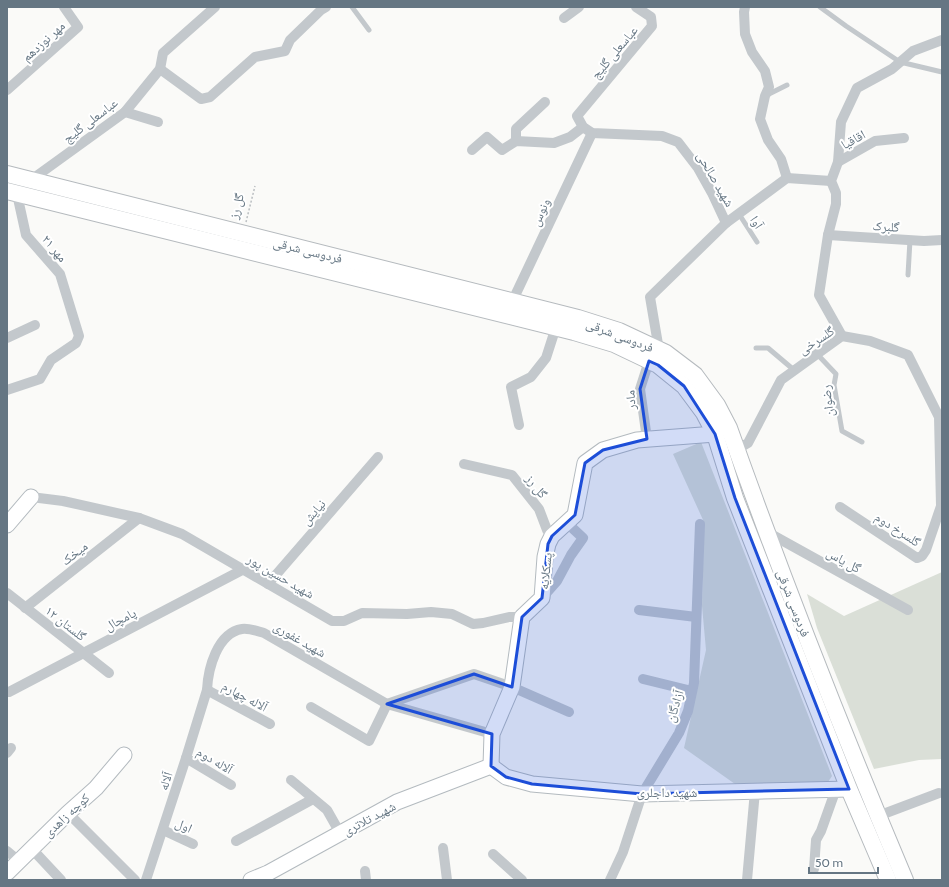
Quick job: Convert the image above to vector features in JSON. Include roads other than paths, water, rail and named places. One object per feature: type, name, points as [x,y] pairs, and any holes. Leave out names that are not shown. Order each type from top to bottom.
[{"type":"main road","name":"فردوسی شرقی","points":[[7,174],[578,318],[619,332],[654,355],[658,366],[684,386],[704,413],[715,434],[735,498],[864,783],[905,880]]},
{"type":"main road","name":"فردوسی شرقی","points":[[12,192],[556,327],[654,355],[666,353],[695,375],[717,405],[729,428],[767,532],[808,662],[842,789],[888,880]]},
{"type":"street","name":"مهر نوزدهم","points":[[7,90],[78,27],[64,7]]},
{"type":"street","points":[[214,7],[163,53],[160,69],[201,99],[210,97],[254,57],[285,51],[290,40],[326,7]]},
{"type":"street","points":[[564,18],[579,7]]},
{"type":"street","name":"عباسعلی گلیج","points":[[587,130],[577,116],[652,26],[650,16],[636,7]]},
{"type":"street","points":[[745,7],[745,34],[752,52],[765,71],[769,87],[765,96],[760,119],[768,140],[781,159],[787,178],[831,181]]},
{"type":"street","points":[[842,336],[819,295],[828,235],[836,204],[836,193],[831,181],[838,162],[841,122],[857,88],[892,69],[913,51],[942,40]]},
{"type":"street","name":"عباسعلی گلیج","points":[[31,180],[125,112],[160,69]]},
{"type":"street","points":[[516,141],[516,129],[545,102]]},
{"type":"street","points":[[125,112],[158,122]]},
{"type":"street","points":[[472,150],[487,137],[502,150],[516,141],[554,143],[587,130]]},
{"type":"street","name":"شهید صالحی","points":[[587,130],[662,136],[678,142],[698,168],[726,223]]},
{"type":"street","name":"ونوس","points":[[512,302],[587,130]]},
{"type":"street","name":"اقاقیا","points":[[838,162],[875,141],[904,138]]},
{"type":"street","name":"شهید صالحی","points":[[654,355],[650,297],[726,223],[787,178]]},
{"type":"street","name":"مهر ۲۱","points":[[7,390],[40,379],[51,360],[76,343],[79,336],[60,274],[26,235],[12,192]]},
{"type":"street","name":"گلبرک","points":[[828,235],[924,241],[942,240]]},
{"type":"street","points":[[7,338],[35,324]]},
{"type":"street","points":[[519,425],[511,387],[531,377],[546,358],[556,327]]},
{"type":"street","name":"گلسرخی","points":[[736,450],[748,443],[781,380],[842,336],[870,341],[908,355],[941,415]]},
{"type":"street","name":"مادر","points":[[647,439],[640,389],[654,355]]},
{"type":"street","name":"گلسرخ دوم","points":[[840,507],[917,558],[922,556],[926,550],[941,506],[941,415]]},
{"type":"street","name":"پسکلایه","points":[[522,617],[542,598],[545,557],[548,544],[552,536],[575,514],[585,463],[603,450],[637,440],[715,434]]},
{"type":"street","name":"نیایش","points":[[268,584],[378,457]]},
{"type":"street","name":"گل رز","points":[[464,464],[512,475],[539,509],[547,530],[552,536]]},
{"type":"street","points":[[7,525],[31,497]]},
{"type":"street","name":"شهید حسین پور","points":[[31,497],[63,501],[139,518],[182,534],[332,621],[344,622],[362,613],[407,614],[431,612],[452,614],[473,624],[509,617],[522,617]]},
{"type":"street","name":"میخک","points":[[25,608],[139,518]]},
{"type":"street","points":[[542,598],[557,581],[571,555],[583,538],[567,523]]},
{"type":"street","name":"آزادگان","points":[[610,880],[623,852],[642,794],[679,733],[688,711],[694,683],[700,524]]},
{"type":"street","name":"گل یاس","points":[[767,532],[908,610]]},
{"type":"street","name":"پامچال","points":[[9,692],[244,569]]},
{"type":"street","name":"گلستان ۱۲","points":[[7,594],[108,673]]},
{"type":"street","points":[[639,610],[696,617]]},
{"type":"street","points":[[491,766],[492,734],[512,687],[522,617]]},
{"type":"street","name":"شهید غفوری","points":[[207,690],[207,682],[211,666],[218,648],[229,635],[243,628],[264,633],[387,704],[492,734]]},
{"type":"street","points":[[311,707],[369,741],[387,704],[474,674],[512,687],[569,712]]},
{"type":"street","points":[[643,679],[692,691]]},
{"type":"street","name":"آلاله چهارم","points":[[207,690],[270,724]]},
{"type":"street","name":"آلاله","points":[[146,880],[207,690]]},
{"type":"street","name":"کوچه زاهدی","points":[[7,873],[68,813],[96,788],[124,755]]},
{"type":"street","name":"آلاله دوم","points":[[186,758],[231,785]]},
{"type":"street","name":"شهید داجلری","points":[[491,766],[506,777],[532,784],[642,794],[842,789]]},
{"type":"street","name":"شهید تلاتری","points":[[251,880],[268,873],[397,802],[491,766]]},
{"type":"street","points":[[291,780],[327,810],[340,833]]},
{"type":"street","points":[[814,869],[816,840],[822,831],[842,789]]},
{"type":"street","points":[[747,880],[754,791]]},
{"type":"street","points":[[878,816],[939,793]]},
{"type":"street","points":[[236,841],[313,799]]},
{"type":"street","points":[[68,813],[135,880]]},
{"type":"street","name":"اول","points":[[162,830],[193,844]]},
{"type":"street","points":[[444,848],[446,880]]},
{"type":"street","points":[[32,849],[61,880]]},
{"type":"street","points":[[7,852],[19,861]]},
{"type":"street","points":[[493,854],[522,880]]},
{"type":"lane","points":[[352,7],[369,30]]},
{"type":"lane","points":[[820,7],[900,62],[942,72]]},
{"type":"lane","points":[[765,96],[787,85]]},
{"type":"lane","name":"آوا","points":[[739,214],[757,242]]},
{"type":"lane","points":[[908,275],[910,240]]},
{"type":"lane","points":[[756,348],[768,348],[794,370]]},
{"type":"lane","name":"رضوان","points":[[817,354],[836,374],[834,385],[842,431],[862,442]]}]
